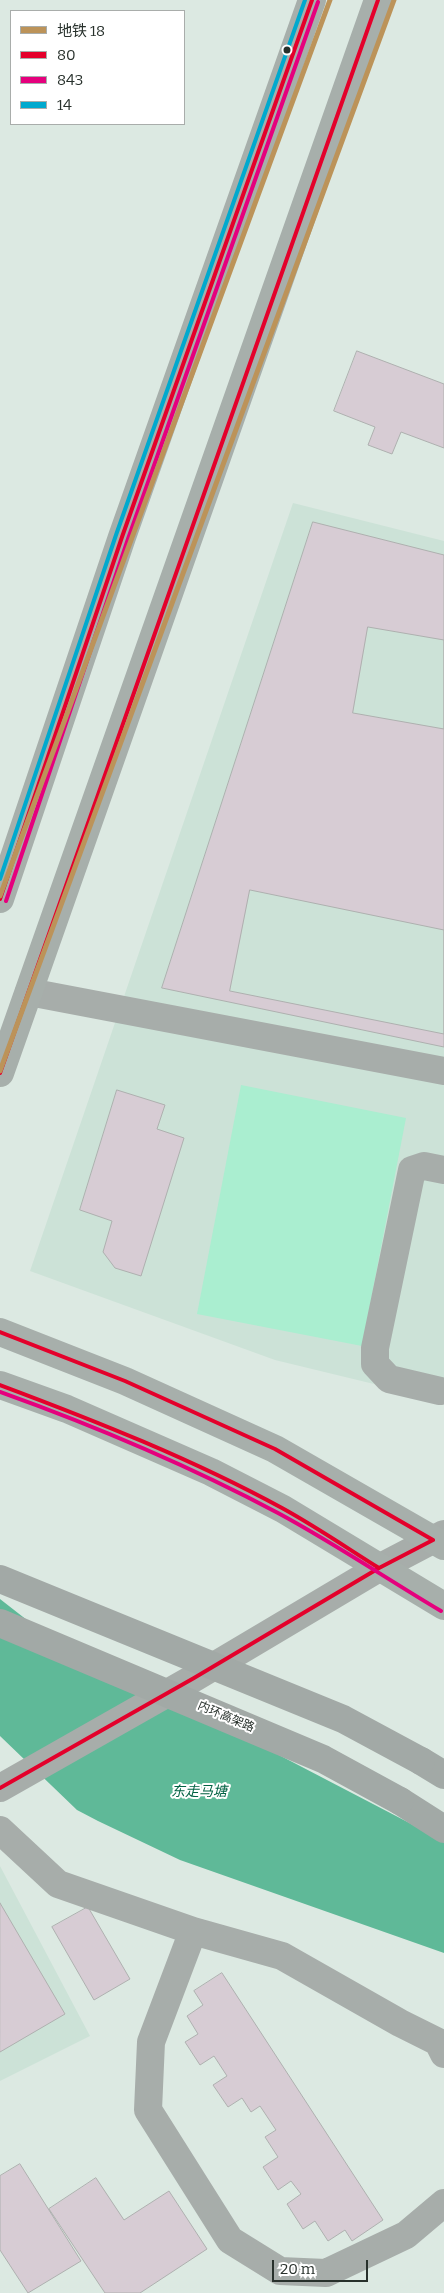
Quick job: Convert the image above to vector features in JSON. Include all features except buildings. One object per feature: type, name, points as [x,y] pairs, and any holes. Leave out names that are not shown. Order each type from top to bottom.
[{"type":"highway","points":[[0,1579],[342,1719],[444,1775]]},
{"type":"highway","name":"内环高架路","points":[[0,1623],[323,1759],[400,1801],[444,1828]]},
{"type":"main road","points":[[0,899],[125,528],[312,0]]},
{"type":"main road","points":[[0,1073],[378,0]]},
{"type":"main road","points":[[0,1332],[125,1381],[275,1449],[440,1540]]},
{"type":"main road","points":[[0,1385],[67,1409],[211,1472],[283,1509],[444,1606]]},
{"type":"street","points":[[29,992],[444,1071]]},
{"type":"street","points":[[441,1390],[389,1380],[375,1364],[375,1348],[412,1170],[424,1166],[444,1170]]},
{"type":"street","points":[[0,1788],[194,1678],[379,1568],[440,1540]]},
{"type":"street","points":[[0,1830],[58,1884],[193,1930],[282,1956],[400,2023],[438,2042],[444,2054]]},
{"type":"street","points":[[193,1930],[151,2042],[148,2110],[230,2240],[280,2271],[326,2273],[406,2235],[444,2202]]},
{"type":"shaded area","points":[[293,503],[444,541],[444,1401],[275,1360],[30,1271]]},
{"type":"shaded area","points":[[241,1085],[406,1118],[362,1346],[197,1314]]},
{"type":"shaded area","points":[[0,1866],[90,2036],[0,2081]]},
{"type":"water","name":"东走马塘","points":[[0,1599],[41,1631],[444,1841],[444,1953],[180,1860],[77,1810],[0,1736]]},
{"type":"metro line","name":"18","points":[[0,896],[330,0]]},
{"type":"metro line","name":"18","points":[[0,1071],[394,0]]},
{"type":"transit line","name":"14","points":[[0,879],[116,535],[305,0]]},
{"type":"transit line","name":"80","points":[[0,899],[122,537],[312,0]]},
{"type":"transit line","name":"80","points":[[0,1073],[378,0]]},
{"type":"transit line","name":"843","points":[[6,901],[128,539],[318,2]]},
{"type":"transit line","name":"80","points":[[0,1332],[125,1381],[275,1449],[433,1540]]},
{"type":"transit line","name":"80","points":[[0,1385],[108,1427],[213,1473],[294,1515],[379,1568]]},
{"type":"transit line","name":"843","points":[[0,1392],[71,1419],[210,1479],[320,1536],[441,1611]]},
{"type":"transit line","name":"80","points":[[0,1788],[194,1678],[379,1568],[433,1540]]}]
